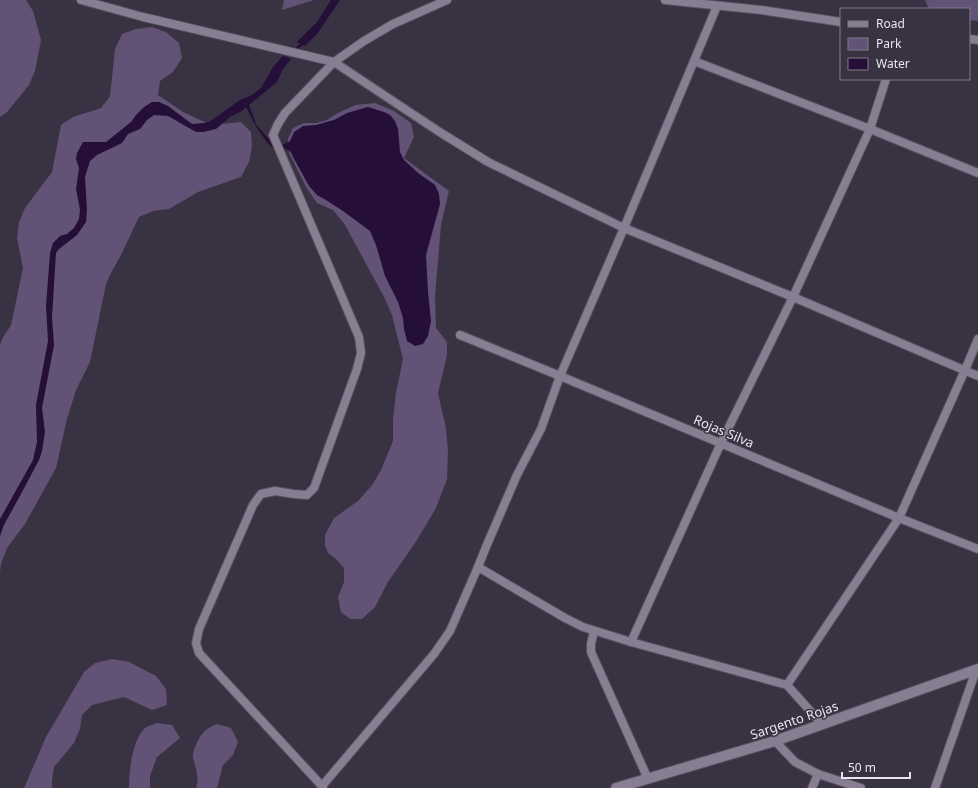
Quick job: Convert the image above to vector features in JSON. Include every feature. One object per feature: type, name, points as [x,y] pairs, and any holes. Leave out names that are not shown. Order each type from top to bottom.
[{"type":"street","points":[[81,0],[143,17],[334,62],[488,162],[624,228],[793,297],[978,376]]},
{"type":"street","points":[[447,0],[393,24],[364,41],[334,62],[286,113],[278,124],[273,135],[358,337],[361,353],[357,369],[314,488],[307,495],[275,491],[261,494],[253,505],[199,629],[196,643],[199,653],[322,787],[434,654],[450,630],[517,474],[541,429],[560,376],[717,6]]},
{"type":"street","points":[[665,0],[761,10],[840,22]]},
{"type":"street","points":[[694,61],[978,172]]},
{"type":"street","points":[[631,642],[721,443],[793,297],[870,129],[886,80]]},
{"type":"street","name":"Rojas Silva","points":[[460,335],[899,518],[978,549]]},
{"type":"street","points":[[787,685],[899,518],[978,339]]},
{"type":"street","points":[[478,567],[583,628],[787,685],[822,724]]},
{"type":"street","points":[[594,631],[591,652],[648,778]]},
{"type":"street","points":[[935,788],[977,670]]},
{"type":"street","name":"Sargento Rojas","points":[[616,788],[774,741],[977,670]]},
{"type":"street","points":[[774,741],[795,762],[818,774],[861,788]]},
{"type":"street","points":[[812,788],[818,774]]},
{"type":"green space","points":[[0,0],[26,0],[33,11],[41,40],[35,71],[29,85],[7,112],[0,117]]},
{"type":"green space","points":[[284,0],[314,0],[282,10]]},
{"type":"green space","points":[[925,0],[978,0],[978,21],[970,20],[970,8],[928,7]]},
{"type":"green space","points":[[152,27],[166,32],[179,43],[182,58],[173,72],[160,81],[158,95],[183,112],[211,125],[241,122],[251,132],[252,147],[249,162],[241,177],[198,192],[169,209],[153,211],[139,217],[106,284],[90,362],[76,390],[67,419],[56,468],[25,524],[7,548],[1,564],[0,572],[0,346],[2,339],[11,325],[23,268],[17,238],[19,222],[25,208],[52,172],[61,125],[73,117],[101,108],[110,96],[115,49],[122,34],[136,29]]},
{"type":"green space","points":[[375,103],[394,111],[411,123],[414,137],[404,158],[449,191],[441,225],[435,297],[436,328],[447,342],[447,355],[438,393],[446,428],[448,451],[447,479],[436,508],[417,540],[388,582],[375,607],[362,619],[350,619],[341,612],[338,597],[344,582],[344,568],[328,553],[325,545],[325,535],[334,518],[358,501],[373,484],[381,470],[393,441],[393,420],[396,392],[403,359],[392,315],[383,295],[345,225],[333,210],[317,203],[306,187],[289,153],[288,139],[293,128],[304,123],[316,123],[327,120],[355,105]]},
{"type":"green space","points":[[112,659],[129,662],[156,676],[166,689],[167,705],[152,710],[124,697],[92,705],[82,715],[80,729],[74,743],[54,767],[52,788],[24,788],[46,737],[84,672],[95,663]]},
{"type":"green space","points":[[157,723],[172,725],[180,738],[157,757],[150,776],[150,788],[129,788],[131,765],[136,742],[144,729]]},
{"type":"green space","points":[[217,724],[231,728],[238,742],[233,755],[223,765],[217,788],[196,788],[197,776],[193,757],[195,748],[202,734],[208,728]]},
{"type":"water","points":[[331,0],[340,0],[317,34],[305,46],[297,42],[317,22]]},
{"type":"water","points":[[283,56],[291,59],[283,69],[277,82],[249,105],[256,124],[276,149],[272,147],[263,137],[246,107],[242,111],[230,117],[216,129],[203,132],[196,132],[168,116],[154,115],[147,120],[140,129],[128,134],[122,143],[97,155],[90,161],[85,177],[87,210],[86,222],[77,235],[56,253],[52,317],[54,345],[42,408],[45,432],[42,451],[39,460],[4,525],[0,536],[0,519],[33,460],[37,442],[36,405],[48,341],[46,306],[50,253],[53,243],[60,236],[67,234],[74,228],[79,219],[80,210],[76,189],[79,168],[76,159],[77,153],[83,142],[106,142],[131,122],[144,107],[152,102],[159,102],[168,106],[192,124],[209,122],[240,100],[252,95],[261,88],[273,67]]},
{"type":"water","points":[[368,107],[390,115],[395,121],[398,129],[400,152],[404,160],[418,173],[435,185],[439,194],[440,204],[426,255],[431,321],[428,336],[423,344],[415,346],[407,341],[403,318],[398,302],[385,276],[376,245],[370,231],[343,211],[317,195],[309,186],[291,152],[283,148],[282,145],[290,141],[294,132],[303,126],[316,125],[334,120],[347,113]]},
{"type":"waterway","points":[[295,50],[303,43]]}]
